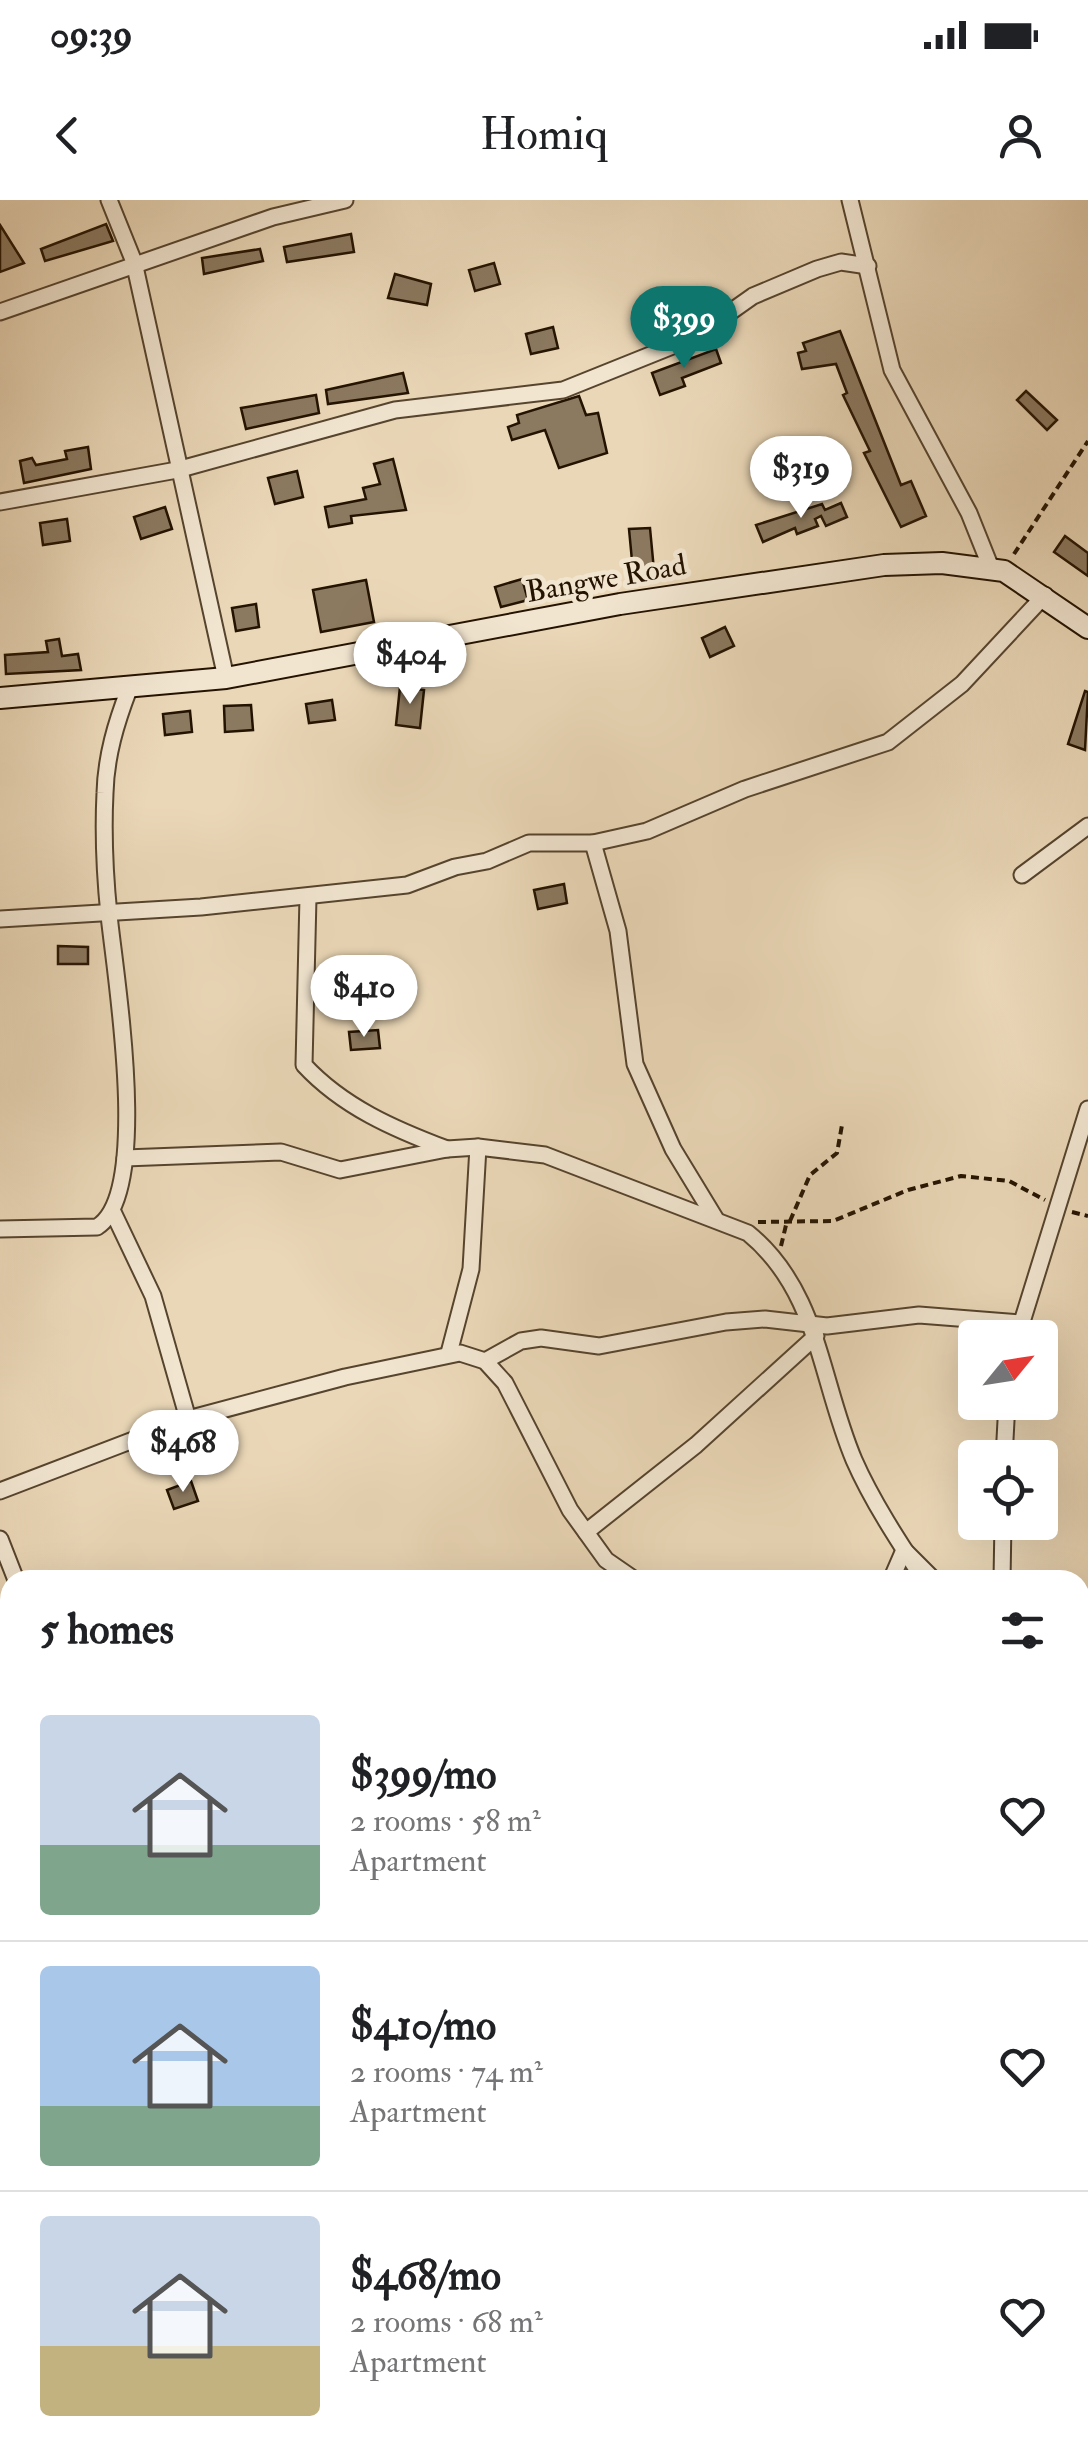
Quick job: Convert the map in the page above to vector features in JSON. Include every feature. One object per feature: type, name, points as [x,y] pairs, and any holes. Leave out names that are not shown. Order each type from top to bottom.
[{"type":"street","points":[[109,200],[134,262],[226,678]]},
{"type":"street","points":[[0,312],[134,262],[272,217],[345,200]]},
{"type":"street","points":[[850,200],[868,266],[878,326],[892,370],[998,570]]},
{"type":"street","points":[[0,502],[178,470],[395,410],[562,390],[695,337],[753,296],[817,269],[841,262],[868,266]]},
{"type":"street","name":"Bangwe Road","points":[[0,698],[226,678],[620,604],[884,564],[942,562],[998,570],[1045,594],[1088,628]]},
{"type":"street","points":[[0,919],[308,897],[408,885],[455,867],[487,861],[529,842],[593,842],[647,830],[745,789],[888,742],[962,684],[1045,594]]},
{"type":"street","points":[[0,1229],[97,1227],[113,1212],[124,1158],[128,1095],[108,910],[107,766],[129,689]]},
{"type":"street","points":[[1022,874],[1088,826]]},
{"type":"street","points":[[593,842],[618,931],[635,1064],[673,1148],[715,1218]]},
{"type":"street","points":[[308,897],[304,1065],[356,1108],[393,1128],[447,1148]]},
{"type":"street","points":[[1022,1320],[1088,1109]]},
{"type":"street","points":[[124,1158],[282,1152],[340,1170],[447,1148],[478,1147],[545,1156],[740,1230],[776,1258],[814,1329],[853,1458],[917,1570]]},
{"type":"street","points":[[450,1353],[471,1269],[478,1147]]},
{"type":"street","points":[[113,1212],[153,1296],[188,1420]]},
{"type":"street","points":[[485,1361],[522,1342],[541,1338],[599,1346],[726,1322],[814,1329],[919,1316],[958,1321]]},
{"type":"street","points":[[586,1532],[696,1445],[814,1329]]},
{"type":"street","points":[[0,1491],[188,1420],[450,1353],[485,1361],[512,1395],[570,1510],[606,1560],[620,1570]]},
{"type":"street","points":[[0,1539],[12,1570]]},
{"type":"street","points":[[1001,1570],[1002,1540]]},
{"type":"street","points":[[895,1570],[904,1550]]},
{"type":"street","points":[[904,1550],[924,1570]]},
{"type":"path","points":[[998,570],[1088,440]]},
{"type":"path","points":[[776,1258],[810,1175],[837,1153],[842,1125]]},
{"type":"path","points":[[740,1230],[762,1221],[849,1217],[908,1190],[961,1176],[1008,1181],[1060,1209]]},
{"type":"building","points":[[106,224],[113,241],[45,261],[41,249]]},
{"type":"building","points":[[0,225],[24,263],[0,272]]},
{"type":"building","points":[[351,234],[354,252],[287,262],[284,247]]},
{"type":"building","points":[[260,249],[263,261],[204,274],[202,258]]},
{"type":"building","points":[[494,263],[500,284],[475,291],[469,270]]},
{"type":"building","points":[[395,274],[431,284],[427,305],[388,298]]},
{"type":"building","points":[[686,303],[688,315],[643,324],[641,310]]},
{"type":"building","points":[[553,327],[558,348],[531,354],[526,334]]},
{"type":"building","points":[[840,331],[901,485],[911,481],[926,516],[901,527],[864,453],[870,451],[843,395],[847,393],[836,364],[802,369],[798,353],[806,351],[803,343]]},
{"type":"building","points":[[716,349],[721,363],[682,378],[685,386],[660,395],[652,373]]},
{"type":"building","points":[[403,373],[408,393],[328,404],[326,390]]},
{"type":"building","points":[[1026,391],[1057,420],[1047,430],[1017,400]]},
{"type":"building","points":[[316,395],[319,413],[246,429],[241,408]]},
{"type":"building","points":[[579,396],[586,415],[598,413],[607,453],[559,468],[545,430],[512,440],[508,427],[519,423],[517,415]]},
{"type":"building","points":[[88,447],[91,469],[24,483],[20,461],[32,458],[36,465],[67,459],[65,451]]},
{"type":"building","points":[[803,453],[812,477],[781,489],[772,464]]},
{"type":"building","points":[[393,459],[406,510],[351,516],[352,523],[329,527],[325,507],[366,499],[363,488],[380,484],[374,464]]},
{"type":"building","points":[[297,471],[303,497],[275,504],[268,478]]},
{"type":"building","points":[[841,503],[847,517],[826,526],[821,516],[815,519],[818,526],[797,534],[795,528],[763,542],[756,525],[822,504],[825,510]]},
{"type":"building","points":[[165,507],[172,529],[141,539],[134,517]]},
{"type":"building","points":[[67,519],[70,541],[43,545],[40,523]]},
{"type":"building","points":[[650,528],[655,581],[634,582],[629,529]]},
{"type":"building","points":[[1065,536],[1088,553],[1088,576],[1054,552]]},
{"type":"building","points":[[522,579],[528,600],[501,607],[495,587]]},
{"type":"building","points":[[366,580],[374,622],[321,632],[313,590]]},
{"type":"building","points":[[256,604],[259,627],[236,631],[232,608]]},
{"type":"building","points":[[725,627],[734,646],[710,657],[702,638]]},
{"type":"building","points":[[59,639],[62,656],[78,654],[81,670],[6,674],[5,655],[48,652],[46,641]]},
{"type":"building","points":[[400,687],[424,690],[420,728],[396,725]]},
{"type":"building","points":[[1085,691],[1088,692],[1085,750],[1068,744]]},
{"type":"building","points":[[332,700],[335,720],[309,723],[306,704]]},
{"type":"building","points":[[251,705],[253,730],[225,732],[224,706]]},
{"type":"building","points":[[190,711],[192,732],[165,735],[163,714]]},
{"type":"building","points":[[564,884],[567,903],[538,909],[534,890]]},
{"type":"building","points":[[58,946],[88,947],[88,964],[58,964]]},
{"type":"building","points":[[378,1030],[380,1048],[351,1050],[349,1032]]},
{"type":"building","points":[[191,1481],[198,1501],[174,1509],[167,1490]]}]
